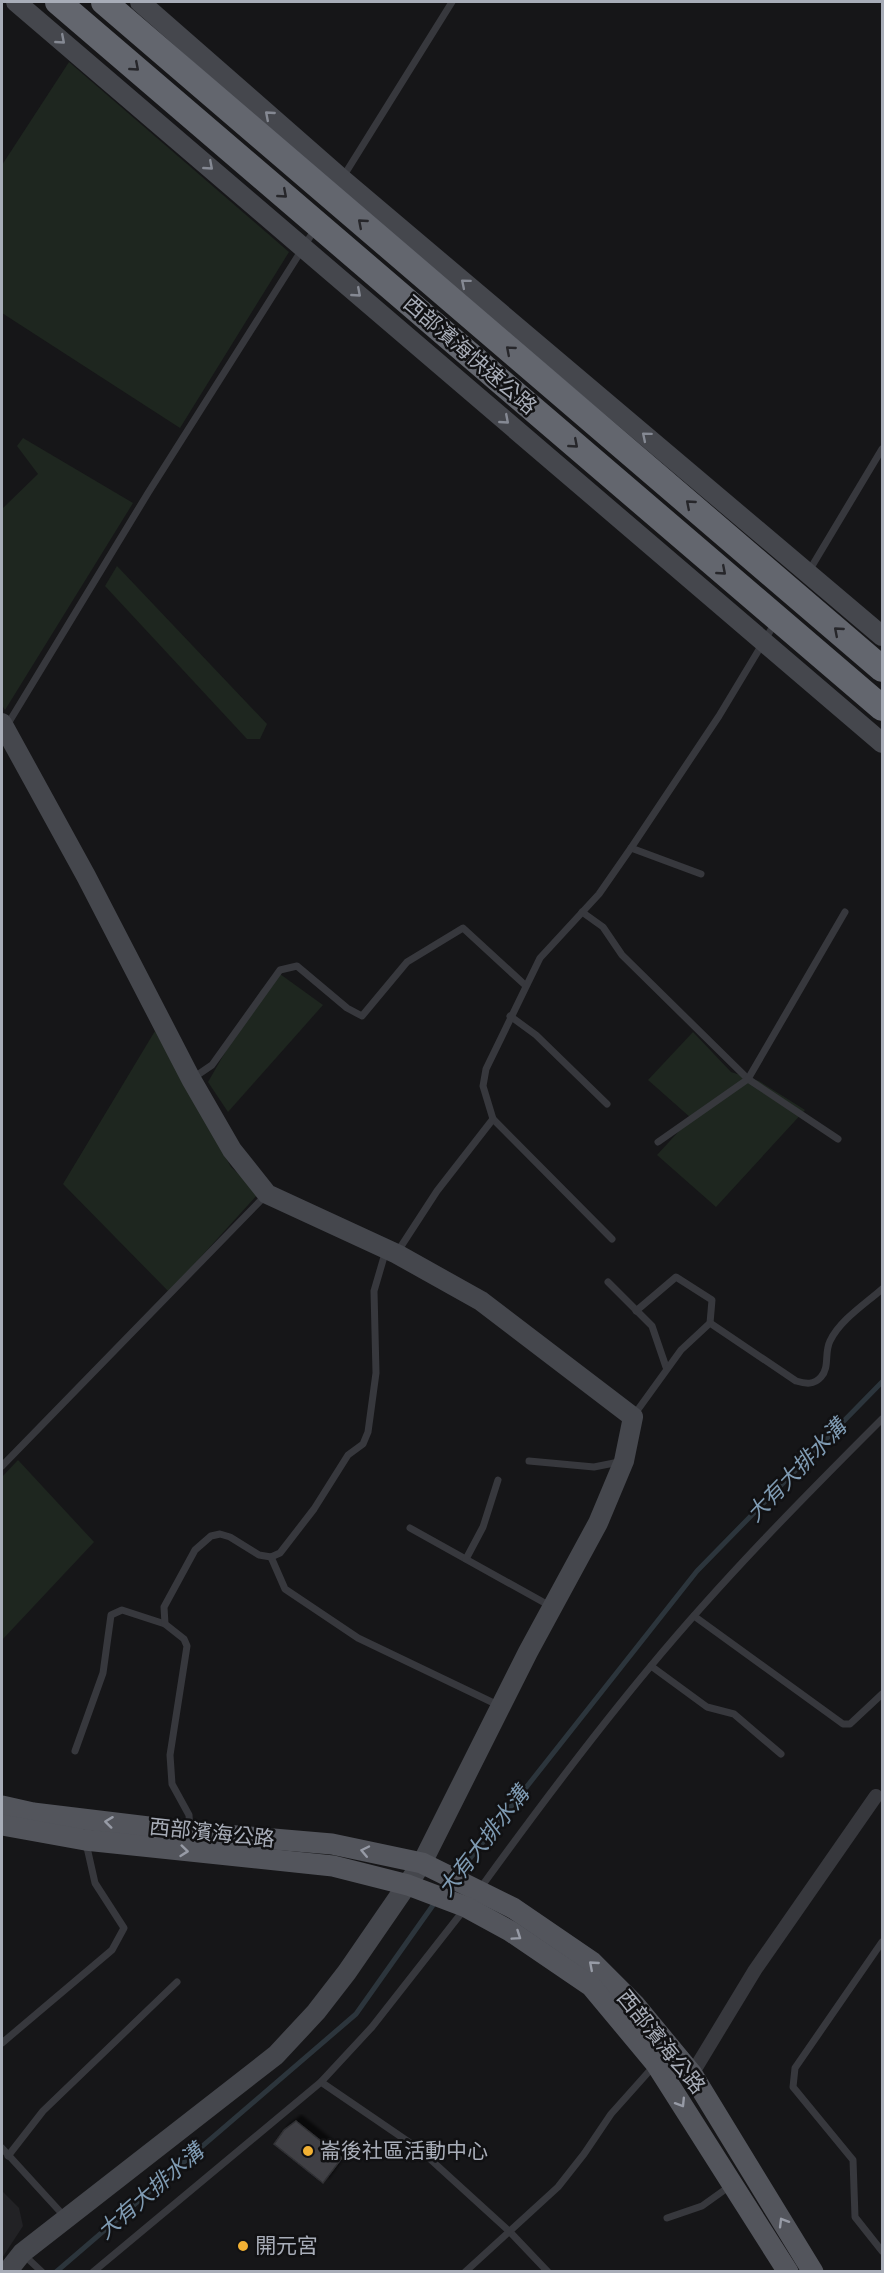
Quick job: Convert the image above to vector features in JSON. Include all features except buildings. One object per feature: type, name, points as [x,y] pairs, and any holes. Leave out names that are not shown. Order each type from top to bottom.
[{"type":"highway","name":"西部濱海快速公路","points":[[58,2],[882,708]]},
{"type":"highway","name":"西部濱海快速公路","points":[[104,2],[882,669]]},
{"type":"main road","points":[[16,2],[882,744]]},
{"type":"main road","points":[[140,2],[342,178],[882,636]]},
{"type":"main road","points":[[3,729],[86,876],[191,1079],[232,1150],[267,1194],[392,1251],[481,1301],[633,1417],[624,1461],[598,1523],[500,1706],[422,1863],[316,2012],[276,2055],[22,2253],[7,2271]]},
{"type":"main road","name":"西部濱海公路","points":[[2,1806],[33,1813],[190,1832],[333,1844],[422,1863],[513,1908],[592,1962],[635,2005],[692,2074],[813,2271]]},
{"type":"main road","name":"西部濱海公路","points":[[2,1825],[85,1840],[333,1866],[408,1885],[466,1907],[510,1931],[591,1986],[656,2064],[788,2271]]},
{"type":"street","points":[[692,2074],[755,1970],[876,1796]]},
{"type":"lane","points":[[326,208],[342,178],[452,2]]},
{"type":"lane","points":[[3,729],[148,493],[305,248],[321,218]]},
{"type":"lane","points":[[789,602],[882,449]]},
{"type":"lane","points":[[612,1239],[493,1119],[483,1086],[485,1077],[510,1016],[540,958],[582,912],[632,848],[782,612]]},
{"type":"lane","points":[[632,848],[701,874]]},
{"type":"lane","points":[[582,912],[603,927],[622,955],[748,1079],[838,1139]]},
{"type":"lane","points":[[658,1142],[748,1079],[845,912]]},
{"type":"lane","points":[[191,1079],[212,1065],[280,970],[297,966],[347,1008],[362,1016],[407,962],[463,928],[525,985]]},
{"type":"lane","points":[[510,1016],[536,1035],[607,1104]]},
{"type":"lane","points":[[165,1624],[164,1607],[195,1550],[211,1536],[220,1534],[230,1537],[259,1555],[271,1557],[280,1553],[314,1509],[348,1455],[363,1444],[368,1432],[376,1374],[374,1291],[392,1251],[493,1119]]},
{"type":"lane","points":[[2,1466],[267,1194]]},
{"type":"lane","points":[[633,1417],[666,1367],[710,1323],[712,1300],[675,1277],[636,1311]]},
{"type":"lane","points":[[608,1282],[652,1326],[666,1367]]},
{"type":"lane","points":[[710,1323],[796,1381],[806,1384],[813,1383],[826,1370],[830,1341],[845,1322],[882,1288]]},
{"type":"lane","points":[[93,2271],[321,2082],[372,2027],[479,1890],[552,1790],[651,1666],[771,1531],[882,1419]]},
{"type":"lane","points":[[529,1461],[594,1467],[624,1461]]},
{"type":"lane","points":[[466,1559],[483,1527],[498,1480]]},
{"type":"lane","points":[[410,1528],[552,1607]]},
{"type":"lane","points":[[271,1557],[285,1589],[358,1638],[500,1706]]},
{"type":"lane","points":[[75,1751],[103,1673],[111,1615],[122,1610],[165,1624],[184,1639],[187,1646],[170,1755],[172,1784],[189,1815],[190,1832]]},
{"type":"lane","points":[[694,1616],[843,1724],[850,1724],[860,1718],[882,1694]]},
{"type":"lane","points":[[651,1666],[707,1707],[734,1714],[781,1754]]},
{"type":"lane","points":[[2,2043],[112,1950],[124,1928],[95,1883],[85,1840]]},
{"type":"lane","points":[[882,1942],[795,2068],[793,2086],[853,2160],[855,2217],[882,2251]]},
{"type":"lane","points":[[8,2156],[43,2111],[177,1982]]},
{"type":"lane","points":[[465,2271],[558,2187],[611,2114],[670,2048]]},
{"type":"lane","points":[[321,2082],[419,2149],[510,2232],[548,2271]]},
{"type":"lane","points":[[2,2148],[66,2218]]},
{"type":"lane","points":[[667,2218],[702,2206],[732,2184]]},
{"type":"lane","points":[[22,2253],[42,2271]]},
{"type":"shaded area","points":[[69,62],[289,252],[180,428],[2,313],[2,165]]},
{"type":"shaded area","points":[[23,438],[133,503],[5,710],[2,705],[2,509],[38,474],[17,446]]},
{"type":"shaded area","points":[[117,566],[267,724],[260,739],[247,739],[105,586]]},
{"type":"shaded area","points":[[280,974],[323,1005],[228,1112],[208,1082],[261,990]]},
{"type":"shaded area","points":[[155,1031],[231,1167],[259,1193],[169,1292],[63,1184]]},
{"type":"shaded area","points":[[693,1032],[731,1072],[759,1081],[805,1110],[716,1207],[657,1155],[691,1118],[648,1080]]},
{"type":"shaded area","points":[[18,1460],[94,1542],[2,1640],[2,1477]]},
{"type":"shaded area","points":[[2,2191],[19,2208],[23,2226],[2,2258]]},
{"type":"waterway","name":"大有大排水溝","points":[[457,1875],[697,1571],[882,1382]]},
{"type":"waterway","name":"大有大排水溝","points":[[56,2272],[356,2014],[436,1901]]},
{"type":"place","name":"崙後社區活動中心","points":[[308,2151]]},
{"type":"place","name":"開元宮","points":[[243,2246]]}]
